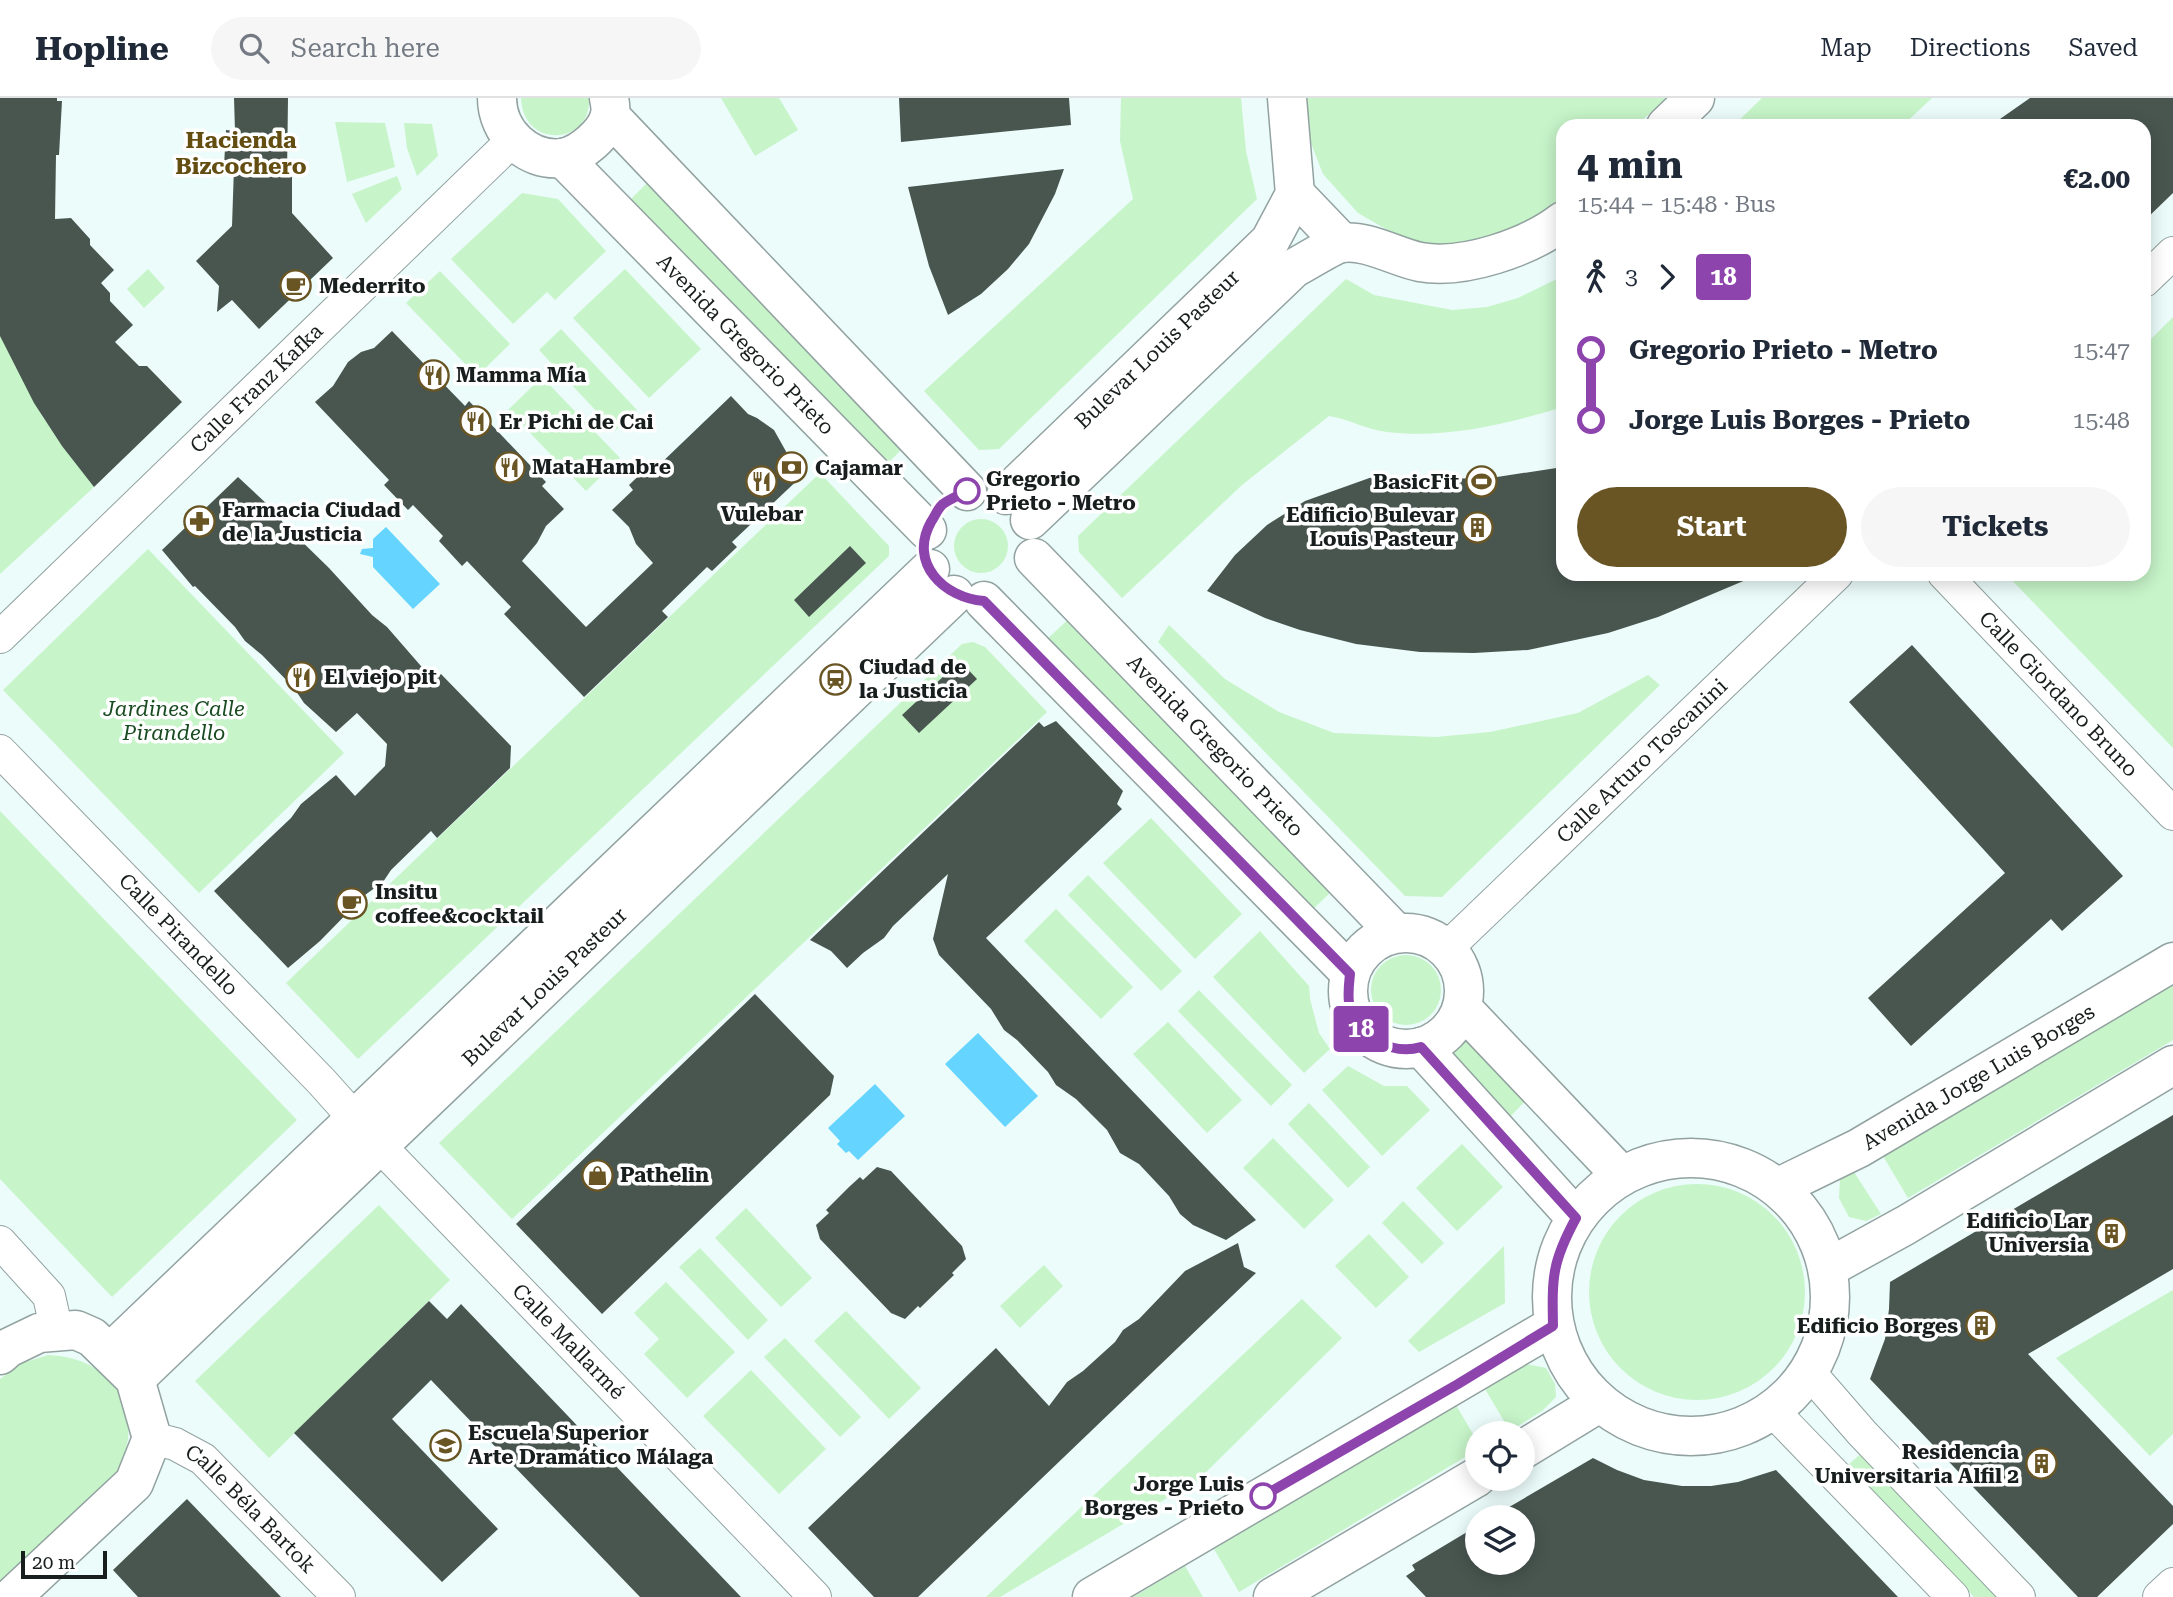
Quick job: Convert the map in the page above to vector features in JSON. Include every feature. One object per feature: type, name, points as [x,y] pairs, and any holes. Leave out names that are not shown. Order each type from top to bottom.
[{"type":"street","points":[[498,98],[502,125],[513,141],[536,155],[563,158],[583,149],[598,136],[610,107],[967,491]]},
{"type":"street","points":[[1287,98],[1295,194],[1342,243],[1374,246],[1421,262],[1459,262],[1504,253],[1546,234],[1556,226]]},
{"type":"street","points":[[1673,119],[1695,98]]},
{"type":"street","name":"Calle Franz Kafka","points":[[0,637],[513,141]]},
{"type":"street","name":"Avenida Gregorio Prieto","points":[[563,158],[604,203],[927,530]]},
{"type":"street","name":"Bulevar Louis Pasteur","points":[[1018,507],[1270,241],[1295,194]]},
{"type":"street","name":"Bulevar Louis Pasteur","points":[[1018,507],[1294,268],[1342,243]]},
{"type":"street","points":[[2151,274],[2173,253]]},
{"type":"street","points":[[956,588],[1001,597],[1016,587],[1027,574],[1034,558],[1035,538],[1018,507],[981,489],[967,491],[941,505],[927,530],[924,550],[956,588],[1350,974]]},
{"type":"street","name":"Avenida Gregorio Prieto","points":[[1034,558],[1396,933]]},
{"type":"street","name":"Calle Arturo Toscanini","points":[[1447,948],[1830,581]]},
{"type":"street","name":"Calle Giordano Bruno","points":[[1951,581],[2173,814]]},
{"type":"street","name":"Bulevar Louis Pasteur","points":[[122,1366],[367,1132],[956,588]]},
{"type":"street","name":"Calle Pirandello","points":[[0,751],[322,1082],[367,1132]]},
{"type":"street","points":[[1396,933],[1427,935],[1447,948],[1463,974],[1464,1009],[1444,1036],[1412,1050],[1381,1045],[1360,1028],[1349,1006],[1350,974],[1366,948],[1396,933]]},
{"type":"street","name":"Avenida Jorge Luis Borges","points":[[1779,1187],[1859,1148],[2173,962]]},
{"type":"street","points":[[1464,1009],[1621,1175]]},
{"type":"street","points":[[1421,1047],[1576,1218]]},
{"type":"street","points":[[1828,1268],[1906,1225],[2173,1065]]},
{"type":"street","name":"Calle Mallarmé","points":[[367,1132],[815,1597]]},
{"type":"street","points":[[1702,1157],[1742,1166],[1779,1187],[1810,1223],[1828,1268],[1831,1304],[1824,1339],[1808,1372],[1792,1393],[1772,1410],[1730,1431],[1684,1436],[1639,1427],[1599,1403],[1575,1376],[1559,1345],[1553,1326],[1552,1279],[1560,1249],[1576,1218],[1595,1195],[1621,1175],[1660,1160],[1702,1157]]},
{"type":"street","points":[[0,1242],[49,1297],[57,1332]]},
{"type":"street","points":[[1092,1597],[1553,1326]]},
{"type":"street","points":[[0,1355],[8,1348],[39,1333],[76,1329],[92,1337],[122,1366],[152,1438],[134,1483],[12,1597]]},
{"type":"street","points":[[1808,1372],[1862,1433],[2019,1597]]},
{"type":"street","points":[[1535,1442],[1599,1403]]},
{"type":"street","points":[[1772,1410],[1953,1597]]},
{"type":"street","name":"Calle Béla Bartok","points":[[152,1438],[175,1444],[203,1459],[339,1597]]},
{"type":"street","points":[[1293,1592],[1465,1484]]},
{"type":"street","points":[[2159,1597],[2173,1584]]},
{"type":"green space","points":[[521,98],[589,98],[587,114],[580,125],[557,135],[544,133],[533,127],[525,115]]},
{"type":"green space","points":[[721,98],[779,98],[798,130],[755,156]]},
{"type":"green space","points":[[1121,98],[1241,98],[1246,151],[1257,199],[999,449],[979,450],[924,391],[1133,199],[1120,141]]},
{"type":"green space","points":[[1302,98],[1666,98],[1644,119],[1556,119],[1556,203],[1530,228],[1456,249],[1405,240],[1358,213],[1323,174],[1303,123]]},
{"type":"green space","points":[[1762,98],[1932,98],[1910,119],[1740,119]]},
{"type":"green space","points":[[335,122],[385,123],[395,167],[347,182]]},
{"type":"green space","points":[[404,123],[432,124],[438,156],[417,176],[407,148]]},
{"type":"green space","points":[[397,176],[402,189],[366,223],[352,194]]},
{"type":"green space","points":[[651,179],[906,445],[882,469],[628,202]]},
{"type":"green space","points":[[522,193],[558,199],[606,251],[555,300],[547,292],[513,324],[451,259]]},
{"type":"green space","points":[[148,269],[165,288],[144,308],[127,289]]},
{"type":"green space","points":[[625,269],[701,349],[649,398],[573,318]]},
{"type":"green space","points":[[440,271],[510,344],[477,376],[406,303]]},
{"type":"green space","points":[[1346,279],[1374,295],[1452,310],[1487,307],[1518,298],[1556,279],[1556,409],[1454,432],[1409,434],[1380,431],[1329,416],[1242,485],[1122,598],[1079,552],[1078,536]]},
{"type":"green space","points":[[2173,317],[2173,748],[2013,581],[2151,581],[2151,339]]},
{"type":"green space","points":[[0,325],[29,350],[15,366],[24,376],[42,416],[94,487],[0,574]]},
{"type":"green space","points":[[561,329],[637,410],[615,431],[539,350]]},
{"type":"green space","points":[[542,377],[620,458],[586,491],[508,410]]},
{"type":"green space","points":[[820,473],[889,546],[889,556],[358,1059],[286,983]]},
{"type":"green space","points":[[981,519],[1000,527],[1008,546],[1000,565],[981,573],[962,565],[954,546],[962,527]]},
{"type":"green space","name":"Jardines Calle Pirandello","points":[[148,549],[344,753],[199,893],[3,690]]},
{"type":"green space","points":[[1072,616],[1333,890],[1309,913],[1046,640]]},
{"type":"green space","points":[[1169,625],[1225,679],[1279,712],[1334,733],[1436,737],[1490,732],[1578,713],[1648,675],[1660,685],[1442,897],[1405,896],[1158,642]]},
{"type":"green space","points":[[973,642],[985,647],[1047,712],[512,1219],[439,1143],[962,644]]},
{"type":"green space","points":[[0,811],[297,1120],[112,1297],[0,1179]]},
{"type":"green space","points":[[1151,818],[1242,914],[1195,959],[1103,863]]},
{"type":"green space","points":[[1088,875],[1182,971],[1161,991],[1068,895]]},
{"type":"green space","points":[[1056,909],[1133,987],[1101,1019],[1024,941]]},
{"type":"green space","points":[[1260,931],[1309,986],[1319,1033],[1330,1049],[1304,1073],[1213,977]]},
{"type":"green space","points":[[1406,955],[1431,965],[1441,990],[1431,1015],[1406,1025],[1381,1015],[1371,990],[1381,965]]},
{"type":"green space","points":[[2173,982],[2173,1040],[1908,1198],[1883,1156]]},
{"type":"green space","points":[[1199,990],[1292,1085],[1271,1106],[1178,1011]]},
{"type":"green space","points":[[1168,1022],[1242,1100],[1207,1133],[1133,1054]]},
{"type":"green space","points":[[1469,1040],[1530,1096],[1507,1120],[1453,1056],[1458,1045]]},
{"type":"green space","points":[[1348,1066],[1384,1086],[1407,1086],[1430,1110],[1382,1156],[1322,1090]]},
{"type":"green space","points":[[1309,1103],[1370,1167],[1348,1188],[1288,1124]]},
{"type":"green space","points":[[1273,1138],[1334,1200],[1304,1229],[1243,1168]]},
{"type":"green space","points":[[1462,1144],[1503,1187],[1457,1231],[1416,1188]]},
{"type":"green space","points":[[1854,1172],[1881,1214],[1866,1221],[1849,1217],[1839,1198],[1840,1179]]},
{"type":"green space","points":[[1697,1184],[1738,1192],[1774,1215],[1797,1251],[1805,1292],[1797,1333],[1774,1369],[1738,1392],[1697,1400],[1656,1392],[1620,1369],[1597,1333],[1589,1292],[1597,1251],[1620,1215],[1656,1192]]},
{"type":"green space","points":[[1403,1201],[1444,1243],[1422,1264],[1382,1223]]},
{"type":"green space","points":[[379,1205],[450,1280],[269,1458],[195,1381]]},
{"type":"green space","points":[[746,1208],[812,1278],[781,1307],[715,1238]]},
{"type":"green space","points":[[1369,1234],[1409,1277],[1376,1308],[1335,1266]]},
{"type":"green space","points":[[1504,1246],[1505,1303],[1419,1352],[1408,1341]]},
{"type":"green space","points":[[700,1248],[768,1320],[748,1340],[679,1267]]},
{"type":"green space","points":[[1044,1265],[1063,1286],[1020,1328],[1000,1306]]},
{"type":"green space","points":[[666,1282],[735,1352],[687,1398],[644,1354],[659,1339],[634,1313]]},
{"type":"green space","points":[[2173,1290],[2173,1434],[2150,1456],[2056,1358]]},
{"type":"green space","points":[[1302,1299],[1342,1338],[1199,1479],[1000,1597],[986,1597]]},
{"type":"green space","points":[[846,1311],[921,1388],[889,1419],[814,1341]]},
{"type":"green space","points":[[785,1338],[861,1417],[840,1437],[764,1357]]},
{"type":"green space","points":[[48,1355],[72,1359],[93,1367],[109,1380],[121,1396],[127,1415],[128,1435],[124,1456],[113,1478],[0,1587],[0,1379],[22,1363]]},
{"type":"green space","points":[[1526,1364],[1546,1368],[1555,1384],[1556,1397],[1542,1411],[1526,1421],[1504,1421],[1485,1389]]},
{"type":"green space","points":[[751,1370],[826,1449],[779,1494],[703,1416]]},
{"type":"green space","points":[[1456,1405],[1465,1421],[1465,1457],[1239,1592],[1214,1549]]},
{"type":"green space","points":[[1864,1451],[2003,1597],[1974,1597],[1848,1465]]},
{"type":"green space","points":[[1185,1566],[1203,1597],[1133,1597]]},
{"type":"water","points":[[386,527],[440,584],[413,609],[373,567],[373,557],[360,554],[362,549],[373,548],[373,539]]},
{"type":"water","points":[[978,1033],[1038,1096],[1005,1127],[945,1064]]},
{"type":"water","points":[[875,1084],[905,1116],[858,1160],[837,1144],[840,1141],[828,1128]]},
{"type":"building","points":[[0,98],[57,98],[57,101],[62,101],[59,155],[56,155],[55,219],[71,218],[90,239],[90,245],[114,270],[101,283],[110,293],[110,301],[133,325],[115,342],[139,366],[147,366],[182,402],[94,487],[62,446],[34,403],[0,336]]},
{"type":"building","points":[[234,98],[288,98],[287,175],[292,175],[292,213],[333,258],[259,329],[232,300],[217,312],[219,286],[196,261],[232,226],[234,167],[224,166],[226,130],[235,131]]},
{"type":"building","points":[[899,98],[1069,98],[1071,125],[901,142]]},
{"type":"building","points":[[2030,98],[2173,98],[2173,193],[2151,214],[2151,119],[2000,119]]},
{"type":"building","points":[[1064,169],[1055,194],[1029,244],[1008,269],[981,294],[948,315],[929,266],[908,187]]},
{"type":"building","points":[[392,331],[465,406],[469,401],[546,482],[542,486],[564,509],[546,526],[537,543],[522,561],[586,627],[653,563],[636,544],[629,527],[612,510],[633,490],[629,485],[654,461],[658,466],[731,396],[748,414],[774,430],[788,455],[805,473],[732,542],[737,547],[712,571],[707,567],[662,611],[668,617],[584,697],[504,614],[511,607],[467,561],[462,566],[439,541],[443,536],[413,505],[408,510],[384,485],[389,480],[315,402],[333,386],[348,362],[361,352],[374,348]]},
{"type":"building","name":"Edificio Bulevar Louis Pasteur","points":[[1556,468],[1556,581],[1743,581],[1658,617],[1608,633],[1528,650],[1474,653],[1420,652],[1356,644],[1265,618],[1207,591],[1235,555],[1267,525],[1305,501],[1375,476],[1484,479]]},
{"type":"building","points":[[238,477],[372,615],[387,627],[434,681],[441,674],[511,746],[510,768],[437,838],[431,831],[391,870],[383,882],[365,895],[320,941],[288,968],[214,891],[291,818],[301,804],[336,775],[355,796],[385,766],[387,744],[357,713],[336,732],[304,703],[294,688],[245,641],[195,586],[193,587],[162,550]]},
{"type":"building","points":[[850,546],[866,563],[809,617],[794,600]]},
{"type":"building","points":[[1912,645],[2123,876],[2062,931],[2051,919],[1911,1046],[1868,998],[2005,873],[1849,702]]},
{"type":"building","points":[[960,661],[977,679],[919,733],[902,715]]},
{"type":"building","points":[[1056,721],[1123,791],[1117,804],[1122,809],[986,938],[1256,1220],[1226,1240],[1193,1225],[1180,1214],[1169,1196],[1139,1164],[1120,1153],[1107,1130],[1076,1099],[1056,1085],[1048,1072],[1004,1030],[991,1009],[939,955],[933,939],[948,874],[893,926],[884,938],[847,968],[831,951],[810,940],[1039,722],[1044,727]]},
{"type":"building","points":[[755,994],[834,1076],[830,1095],[602,1314],[516,1224]]},
{"type":"building","points":[[2173,1115],[2173,1269],[2028,1354],[2173,1506],[2173,1524],[2097,1597],[2078,1597],[1870,1379],[1885,1339],[1890,1282]]},
{"type":"building","points":[[877,1167],[891,1171],[962,1246],[966,1259],[952,1273],[954,1275],[905,1319],[891,1313],[820,1239],[816,1225],[829,1213],[826,1210],[849,1187],[860,1177],[863,1180]]},
{"type":"building","points":[[1238,1243],[1244,1267],[1256,1273],[918,1597],[874,1597],[808,1528],[996,1348],[1049,1406],[1067,1382],[1115,1342],[1123,1330],[1139,1319],[1185,1271]]},
{"type":"building","name":"Escuela Superior Arte Dramático Málaga","points":[[429,1301],[447,1319],[461,1304],[741,1597],[640,1597],[431,1380],[392,1419],[498,1529],[442,1582],[294,1433]]},
{"type":"building","points":[[1593,1458],[1644,1480],[1682,1486],[1738,1482],[1776,1470],[1898,1597],[1426,1597],[1406,1576],[1415,1570],[1412,1565],[1465,1533],[1465,1575],[1535,1575],[1535,1505],[1513,1505]]},
{"type":"building","points":[[187,1499],[281,1597],[138,1597],[113,1570]]},
{"type":"bus line","name":"18","points":[[967,491],[941,505],[927,530],[924,550],[930,569],[940,584],[954,595],[968,600],[984,601],[1350,974],[1349,1006],[1360,1028],[1381,1045],[1412,1050],[1421,1047],[1576,1218],[1560,1249],[1552,1279],[1553,1326],[1263,1496]]},
{"type":"place","name":"Mederrito","points":[[296,286]]},
{"type":"place","name":"Mamma Mía","points":[[433,375]]},
{"type":"place","name":"Er Pichi de Cai","points":[[476,422]]},
{"type":"place","name":"MataHambre","points":[[509,467]]},
{"type":"place","name":"Cajamar","points":[[792,468]]},
{"type":"place","name":"Vulebar","points":[[762,482]]},
{"type":"place","name":"BasicFit","points":[[1482,482]]},
{"type":"place","name":"Gregorio Prieto - Metro","points":[[967,491]]},
{"type":"place","name":"Farmacia Ciudad de la Justicia","points":[[199,522]]},
{"type":"place","name":"Edificio Bulevar Louis Pasteur","points":[[1478,527]]},
{"type":"place","name":"El viejo pit","points":[[301,677]]},
{"type":"place","name":"Ciudad de la Justicia","points":[[836,679]]},
{"type":"place","name":"Insitu coffee&cocktail","points":[[352,904]]},
{"type":"place","name":"Pathelin","points":[[597,1175]]},
{"type":"place","name":"Edificio Lar Universia","points":[[2112,1233]]},
{"type":"place","name":"Edificio Borges","points":[[1981,1326]]},
{"type":"place","name":"Escuela Superior Arte Dramático Málaga","points":[[445,1445]]},
{"type":"place","name":"Residencia Universitaria Alfil 2","points":[[2042,1464]]},
{"type":"place","name":"Jorge Luis Borges - Prieto","points":[[1263,1496]]},
{"type":"district","name":"Hacienda Bizcochero","points":[[241,153]]}]
